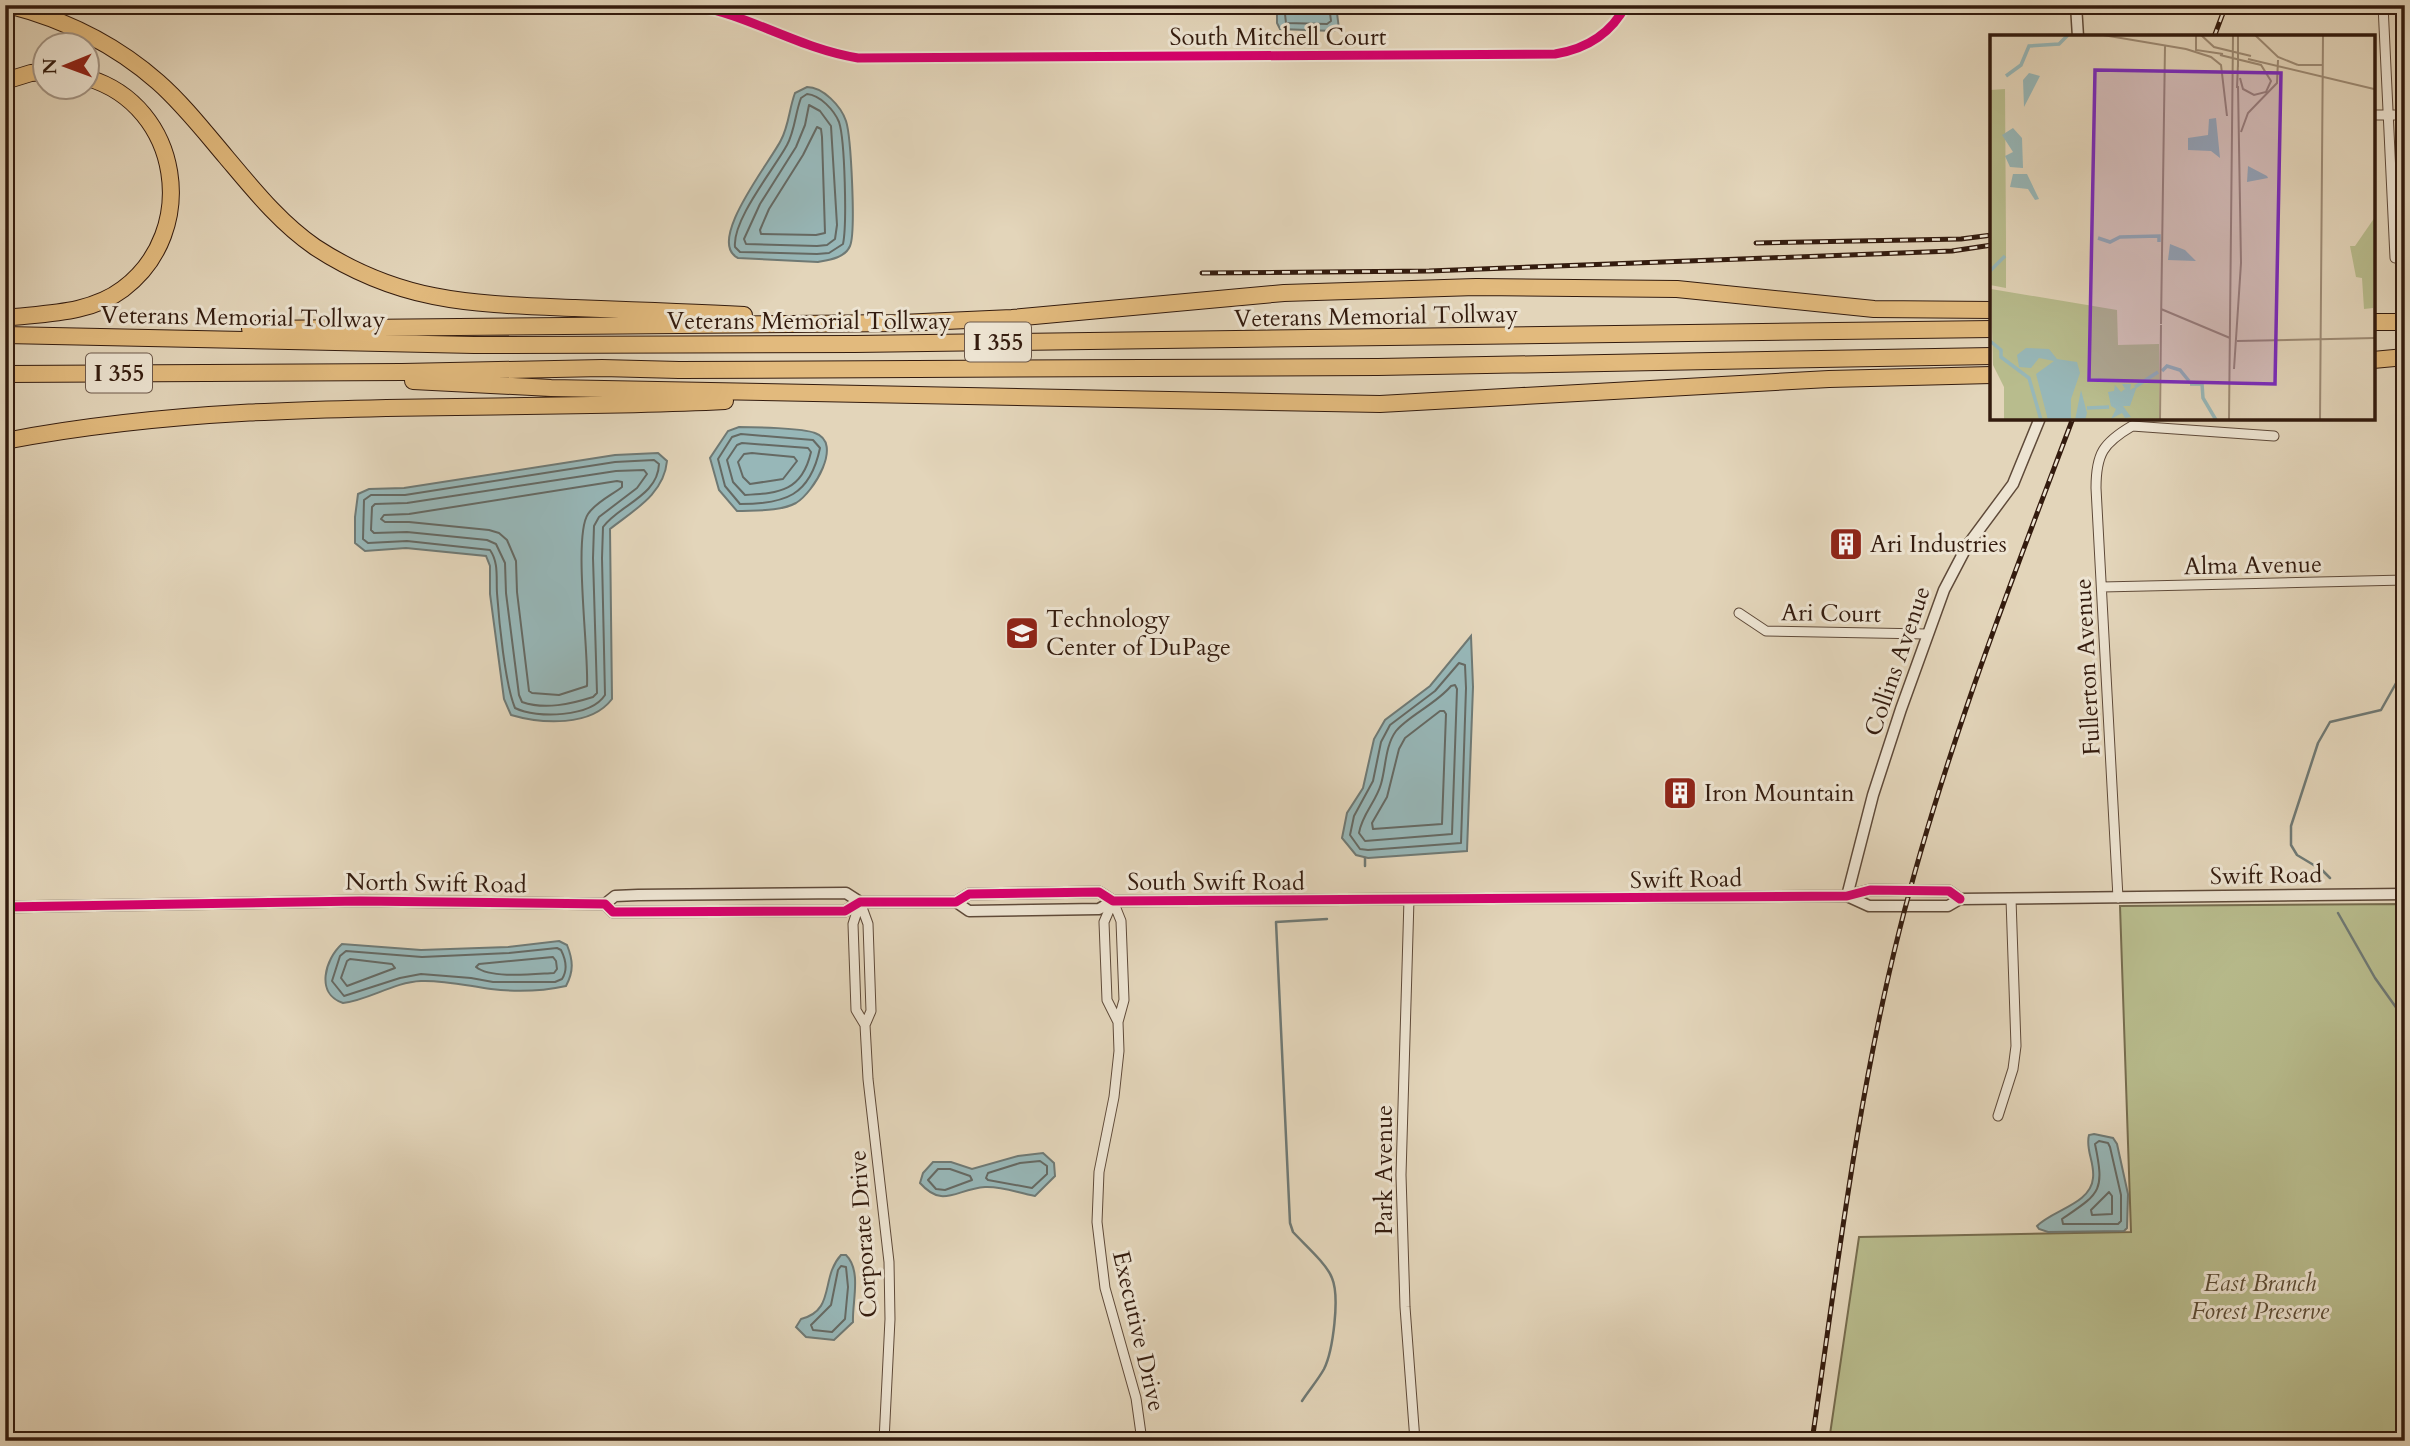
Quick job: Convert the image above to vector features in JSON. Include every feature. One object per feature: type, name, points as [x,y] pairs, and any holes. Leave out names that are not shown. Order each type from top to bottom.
[{"type":"highway","points":[[8,5],[77,28],[143,70],[173,97],[264,202],[286,222],[313,245],[343,264],[395,287],[449,300],[500,305],[901,323]]},
{"type":"highway","points":[[5,81],[32,73]]},
{"type":"highway","points":[[5,318],[79,310],[103,302],[124,289],[142,272],[163,238],[172,192],[168,165],[159,139],[144,116],[132,104],[102,84]]},
{"type":"highway","points":[[28,334],[346,327],[901,323],[1012,318],[1284,293],[1476,286],[1677,289],[1874,309],[1990,310]]},
{"type":"highway","points":[[2375,322],[2405,322]]},
{"type":"highway","name":"Veterans Memorial Tollway","points":[[5,335],[474,345],[841,344],[1990,329]]},
{"type":"highway","name":"Veterans Memorial Tollway","points":[[5,374],[602,368],[1378,367],[1990,356]]},
{"type":"highway","points":[[2375,358],[2405,356]]},
{"type":"highway","points":[[233,373],[551,388],[1380,404],[1829,379],[1990,375]]},
{"type":"highway","points":[[5,441],[58,431],[289,410],[674,404],[857,394]]},
{"type":"street","name":"South Mitchell Court","points":[[692,5],[738,16],[843,56],[858,58],[1555,54],[1578,48],[1599,37],[1611,28],[1626,5]]},
{"type":"street","points":[[2076,5],[2078,35]]},
{"type":"street","points":[[2383,5],[2395,258]]},
{"type":"street","points":[[2375,115],[2405,115]]},
{"type":"street","name":"Collins Avenue","points":[[1847,896],[1873,795],[1927,634],[1956,564],[2013,484],[2039,420]]},
{"type":"street","name":"Fullerton Avenue","points":[[2118,898],[2096,475],[2101,454],[2112,438],[2132,426],[2274,436]]},
{"type":"street","name":"Alma Avenue","points":[[2102,587],[2405,580]]},
{"type":"street","name":"Ari Court","points":[[1739,613],[1766,631],[1927,634]]},
{"type":"street","name":"Swift Road","points":[[1409,899],[1847,896],[1870,890],[1950,891],[1960,899]]},
{"type":"street","name":"South Swift Road","points":[[860,902],[956,902],[969,894],[1086,892],[1099,892],[1113,901]]},
{"type":"street","name":"North Swift Road","points":[[5,906],[360,901],[605,904],[615,895],[845,893],[860,902],[845,911],[613,912],[605,904]]},
{"type":"street","name":"Swift Road","points":[[1847,896],[1869,906],[1948,906],[1960,899],[2405,894]]},
{"type":"street","name":"South Swift Road","points":[[956,902],[970,911],[1099,909],[1113,901],[1409,899]]},
{"type":"street","name":"Park Avenue","points":[[1409,899],[1401,1175],[1405,1307],[1415,1441]]},
{"type":"street","points":[[1998,1116],[2013,1069],[2017,1046],[2011,899]]},
{"type":"street","name":"Executive Drive","points":[[1113,901],[1104,922],[1107,1000],[1118,1022]]},
{"type":"street","name":"Executive Drive","points":[[1113,901],[1121,921],[1124,1000],[1118,1022],[1117,1068],[1100,1172],[1097,1222],[1105,1287],[1134,1387],[1142,1441]]},
{"type":"street","name":"Corporate Drive","points":[[860,902],[853,924],[856,1010],[865,1026],[872,1121],[887,1223],[889,1262],[890,1319],[884,1441]]},
{"type":"street","name":"Corporate Drive","points":[[860,902],[868,924],[872,1011],[865,1026]]},
{"type":"green space","name":"East Branch Forest Preserve","points":[[2405,904],[2405,1441],[1829,1441],[1859,1237],[2131,1232],[2120,906]]},
{"type":"water","points":[[1277,5],[1336,5],[1339,29],[1280,29],[1277,23]]},
{"type":"water","points":[[807,87],[819,90],[831,98],[846,121],[852,184],[853,223],[850,246],[841,256],[818,262],[738,258],[730,249],[729,236],[734,219],[781,140],[795,93]]},
{"type":"water","points":[[739,427],[800,430],[823,438],[827,447],[823,468],[803,498],[782,508],[737,511],[719,490],[710,458],[728,431]]},
{"type":"water","points":[[658,453],[667,461],[660,483],[638,508],[610,529],[612,699],[592,715],[579,719],[551,721],[511,715],[504,699],[490,594],[490,566],[486,556],[406,548],[365,551],[355,543],[358,494],[369,489],[404,488],[615,455]]},
{"type":"water","points":[[1471,636],[1473,687],[1467,851],[1368,858],[1356,855],[1342,838],[1347,813],[1363,788],[1374,739],[1385,720],[1430,686]]},
{"type":"water","points":[[559,941],[567,945],[572,966],[566,986],[557,988],[510,990],[421,981],[401,984],[343,1003],[334,998],[326,984],[327,967],[342,944],[421,950],[508,947]]},
{"type":"water","points":[[2089,1135],[2113,1138],[2117,1144],[2128,1194],[2127,1228],[2124,1231],[2048,1232],[2039,1229],[2037,1226],[2044,1220],[2078,1200],[2091,1187],[2093,1172],[2088,1140]]},
{"type":"water","points":[[1043,1153],[1054,1163],[1055,1176],[1035,1196],[985,1187],[943,1196],[928,1191],[920,1183],[923,1173],[933,1162],[951,1162],[972,1169],[1018,1156]]},
{"type":"water","points":[[841,1255],[846,1255],[854,1269],[853,1322],[834,1340],[806,1337],[796,1327],[801,1319],[812,1315],[824,1301],[831,1273]]},
{"type":"waterway","points":[[2330,878],[2297,855],[2291,845],[2291,826],[2318,743],[2330,722],[2381,710],[2404,669]]},
{"type":"waterway","points":[[1365,858],[1365,866]]},
{"type":"waterway","points":[[2338,913],[2375,978],[2405,1020]]},
{"type":"waterway","points":[[1302,1401],[1322,1373],[1327,1361],[1334,1324],[1335,1298],[1329,1272],[1293,1232],[1290,1223],[1276,922],[1327,919]]},
{"type":"railway","points":[[2215,35],[2226,5]]},
{"type":"railway","points":[[1756,243],[1961,239],[1990,235]]},
{"type":"railway","points":[[1202,273],[1429,271],[1952,251],[1990,245]]},
{"type":"railway","points":[[1812,1441],[1860,1122],[1899,932],[1916,866],[1957,737],[2001,609],[2072,420]]},
{"type":"cycle path","points":[[692,5],[734,16],[837,54],[858,58],[1555,54],[1587,44],[1605,32],[1626,5]]},
{"type":"cycle path","points":[[5,907],[360,901],[605,904],[613,912],[845,911],[860,902],[956,902],[969,894],[1099,892],[1113,901],[1847,896],[1870,890],[1949,891],[1960,899]]},
{"type":"place","name":"Ari Industries","points":[[1846,544]]},
{"type":"place","name":"Technology Center of DuPage","points":[[1022,633]]},
{"type":"place","name":"Iron Mountain","points":[[1680,793]]}]
